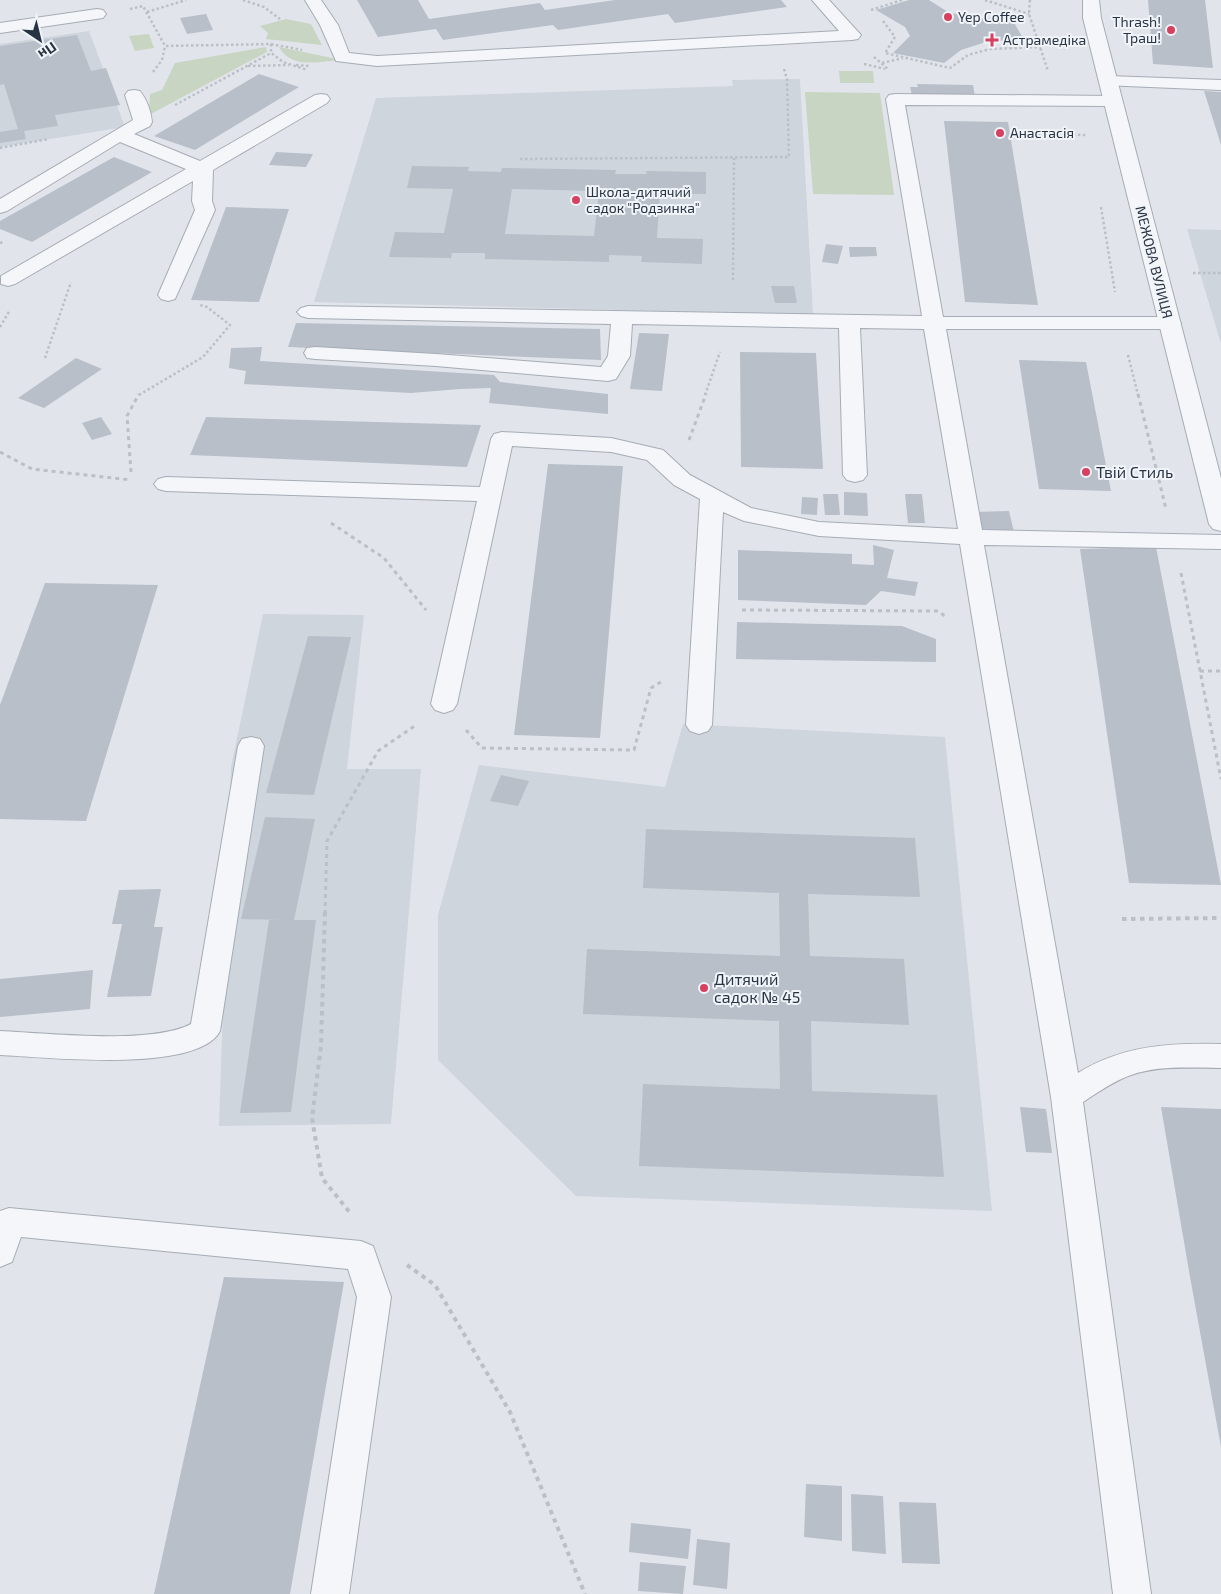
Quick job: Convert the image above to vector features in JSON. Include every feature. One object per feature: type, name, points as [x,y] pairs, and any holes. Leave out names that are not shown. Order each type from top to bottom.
[{"type":"street","points":[[313,0],[329,25],[342,56],[377,61],[852,36],[820,0]]},
{"type":"street","name":"МЕЖОВА ВУЛИЦЯ","points":[[1091,0],[1092,18],[1110,91],[1221,524]]},
{"type":"street","points":[[0,28],[97,14]]},
{"type":"street","points":[[1132,1594],[1067,1097],[895,100],[1084,101],[1110,91],[1221,85]]},
{"type":"street","points":[[0,207],[119,134],[143,122],[142,114],[134,95]]},
{"type":"street","points":[[8,280],[203,169],[321,99]]},
{"type":"street","points":[[119,134],[203,169]]},
{"type":"street","points":[[168,295],[205,210],[202,201],[203,169]]},
{"type":"street","points":[[308,312],[934,323],[1170,323]]},
{"type":"street","points":[[315,353],[436,360],[608,374],[619,356],[622,318]]},
{"type":"street","points":[[849,321],[855,475]]},
{"type":"street","points":[[444,704],[502,439],[611,445],[655,455],[682,480],[744,514],[820,529],[971,537],[1221,542]]},
{"type":"street","points":[[166,484],[491,494]]},
{"type":"street","points":[[699,725],[712,497]]},
{"type":"street","points":[[0,1042],[144,1048],[177,1044],[199,1037],[206,1031],[251,746]]},
{"type":"street","points":[[1067,1097],[1093,1079],[1118,1066],[1159,1056],[1221,1056]]},
{"type":"street","points":[[0,1252],[9,1222],[361,1256],[374,1298],[330,1594]]},
{"type":"path","points":[[147,12],[186,0]]},
{"type":"path","points":[[243,0],[264,7],[280,19]]},
{"type":"path","points":[[902,0],[870,10],[896,37],[885,53],[950,68],[968,55],[990,49],[1040,47]]},
{"type":"path","points":[[984,0],[1029,14]]},
{"type":"path","points":[[1030,0],[1029,14],[1058,101]]},
{"type":"path","points":[[97,14],[143,6],[165,46],[271,44]]},
{"type":"path","points":[[143,122],[271,53]]},
{"type":"path","points":[[882,63],[904,58]]},
{"type":"path","points":[[248,66],[309,66],[363,59]]},
{"type":"path","points":[[520,159],[789,157],[787,79],[783,64]]},
{"type":"path","points":[[1084,101],[1090,136]]},
{"type":"path","points":[[733,280],[734,158]]},
{"type":"path","points":[[1101,204],[1120,323]]},
{"type":"path","points":[[45,358],[71,282],[46,259]]},
{"type":"path","points":[[1191,273],[1221,273]]},
{"type":"path","points":[[131,480],[131,453],[127,416],[140,393],[203,357],[230,325],[207,307],[168,295]]},
{"type":"path","points":[[673,472],[694,429],[718,355],[748,320]]},
{"type":"path","points":[[0,452],[32,469],[166,484]]},
{"type":"path","points":[[278,488],[384,558],[456,649]]},
{"type":"path","points":[[706,610],[938,612],[990,648]]},
{"type":"path","points":[[356,1221],[322,1178],[312,1118],[321,1046],[327,841],[378,751],[444,704],[482,748],[634,750],[651,688],[703,654]]},
{"type":"path","points":[[1200,671],[1221,671]]},
{"type":"path","points":[[1122,919],[1221,918]]},
{"type":"path","points":[[404,1263],[435,1285],[510,1412],[585,1594]]},
{"type":"shaded area","points":[[89,31],[125,127],[0,147],[0,44]]},
{"type":"shaded area","name":"Школа-дитячий садок \"Родзинка\"","points":[[800,79],[813,315],[314,302],[376,98],[733,86],[732,80]]},
{"type":"shaded area","points":[[1187,229],[1221,230],[1221,344],[1200,273]]},
{"type":"shaded area","points":[[263,614],[364,615],[347,769],[421,769],[391,1124],[219,1126],[231,767]]},
{"type":"shaded area","name":"Дитячий садок № 45","points":[[683,724],[945,737],[992,1211],[576,1196],[438,1060],[438,915],[479,765],[665,787]]},
{"type":"green space","points":[[286,19],[311,24],[322,45],[266,39],[268,33],[260,26]]},
{"type":"green space","points":[[149,34],[154,48],[135,51],[129,36]]},
{"type":"green space","points":[[266,47],[267,52],[149,115],[150,94],[162,90],[175,63]]},
{"type":"green space","points":[[279,47],[342,60],[299,61],[291,59]]},
{"type":"green space","points":[[839,71],[873,71],[874,83],[840,83]]},
{"type":"green space","points":[[805,92],[880,93],[894,195],[813,194]]},
{"type":"building","points":[[357,0],[418,0],[429,19],[540,3],[545,10],[615,0],[781,0],[787,7],[675,23],[668,14],[558,30],[553,25],[443,40],[436,29],[378,37]]},
{"type":"building","points":[[909,0],[929,0],[948,12],[971,18],[1012,19],[1024,40],[989,41],[961,50],[944,63],[893,53],[910,36],[905,27],[876,10]]},
{"type":"building","points":[[1148,0],[1205,0],[1213,68],[1153,64]]},
{"type":"building","points":[[206,14],[213,30],[187,34],[180,18]]},
{"type":"building","points":[[77,35],[91,71],[106,68],[120,105],[55,115],[58,126],[24,131],[26,139],[0,143],[0,132],[18,129],[4,84],[0,85],[0,46]]},
{"type":"building","points":[[259,74],[299,87],[195,150],[154,136]]},
{"type":"building","points":[[917,84],[973,85],[975,96],[912,95],[910,87],[918,87]]},
{"type":"building","points":[[1204,91],[1221,92],[1221,145]]},
{"type":"building","points":[[944,121],[1008,122],[1038,305],[965,302]]},
{"type":"building","points":[[276,152],[313,154],[306,167],[269,165]]},
{"type":"building","points":[[114,157],[152,172],[32,242],[0,229],[0,221]]},
{"type":"building","points":[[412,166],[469,167],[468,171],[501,172],[502,168],[616,170],[615,174],[647,174],[646,171],[706,172],[706,194],[660,193],[657,238],[703,239],[702,264],[641,262],[642,256],[609,255],[609,262],[485,259],[485,253],[452,253],[451,258],[389,257],[395,232],[444,233],[453,189],[407,188]],"holes":[[[512,189],[599,191],[594,236],[505,234]]]},
{"type":"building","points":[[226,207],[289,209],[259,302],[191,300]]},
{"type":"building","points":[[826,244],[843,246],[838,264],[822,262]]},
{"type":"building","points":[[849,247],[876,247],[877,256],[850,257]]},
{"type":"building","points":[[771,286],[794,286],[797,303],[775,303]]},
{"type":"building","points":[[296,323],[600,329],[601,360],[288,347]]},
{"type":"building","points":[[639,333],[669,334],[662,391],[630,389]]},
{"type":"building","points":[[262,347],[260,361],[494,375],[500,382],[608,394],[608,414],[489,403],[491,388],[411,393],[244,384],[246,371],[229,368],[231,348]]},
{"type":"building","points":[[740,352],[816,353],[823,469],[741,467]]},
{"type":"building","points":[[76,358],[102,369],[44,408],[18,398]]},
{"type":"building","points":[[1019,360],[1086,362],[1111,491],[1039,489]]},
{"type":"building","points":[[101,417],[112,434],[92,440],[82,423]]},
{"type":"building","points":[[206,417],[481,425],[467,467],[190,455]]},
{"type":"building","points":[[548,464],[623,466],[600,738],[514,735]]},
{"type":"building","points":[[844,492],[867,493],[868,516],[844,515]]},
{"type":"building","points":[[823,494],[838,494],[840,515],[825,515]]},
{"type":"building","points":[[905,494],[922,494],[925,523],[908,523]]},
{"type":"building","points":[[802,497],[818,498],[817,515],[801,514]]},
{"type":"building","points":[[1009,511],[1014,532],[977,533],[972,512]]},
{"type":"building","points":[[873,545],[894,550],[887,578],[918,582],[915,596],[881,591],[866,605],[738,600],[738,550],[852,554],[852,564],[874,565]]},
{"type":"building","points":[[1156,547],[1221,885],[1129,883],[1080,549]]},
{"type":"building","points":[[45,583],[158,585],[86,821],[0,819],[0,705]]},
{"type":"building","points":[[737,622],[902,626],[936,639],[936,662],[736,659]]},
{"type":"building","points":[[308,636],[351,637],[314,795],[266,793]]},
{"type":"building","points":[[501,775],[529,781],[518,806],[490,801]]},
{"type":"building","points":[[265,817],[315,819],[294,920],[316,920],[291,1112],[240,1113],[269,920],[281,920],[241,919]]},
{"type":"building","points":[[646,829],[915,838],[920,897],[808,894],[810,956],[904,959],[909,1025],[811,1021],[812,1091],[937,1095],[944,1177],[639,1166],[643,1084],[780,1089],[779,1021],[583,1014],[587,949],[780,956],[779,893],[643,888]]},
{"type":"building","points":[[161,889],[154,927],[163,927],[151,996],[107,997],[122,924],[112,924],[119,890]]},
{"type":"building","points":[[93,970],[90,1009],[0,1017],[0,979]]},
{"type":"building","points":[[1020,1107],[1046,1109],[1052,1153],[1026,1152]]},
{"type":"building","points":[[1161,1107],[1221,1109],[1221,1447],[1190,1277]]},
{"type":"building","points":[[224,1277],[344,1282],[290,1594],[154,1594]]},
{"type":"building","points":[[806,1484],[842,1486],[842,1541],[804,1537]]},
{"type":"building","points":[[851,1494],[883,1496],[886,1554],[852,1551]]},
{"type":"building","points":[[899,1502],[936,1503],[940,1564],[902,1563]]},
{"type":"building","points":[[631,1523],[691,1529],[688,1559],[629,1552]]},
{"type":"building","points":[[697,1539],[730,1543],[727,1589],[693,1585]]},
{"type":"building","points":[[640,1562],[686,1566],[683,1594],[638,1591]]},
{"type":"place","name":"Yep Coffee","points":[[948,17]]},
{"type":"place","name":"Thrash! Траш!","points":[[1171,30]]},
{"type":"place","name":"Астрамедіка","points":[[992,40]]},
{"type":"place","name":"Анастасія","points":[[1000,133]]},
{"type":"place","name":"Школа-дитячий садок \"Родзинка\"","points":[[576,200]]},
{"type":"place","name":"Твій Стиль","points":[[1086,472]]},
{"type":"place","name":"Дитячий садок № 45","points":[[704,988]]}]
